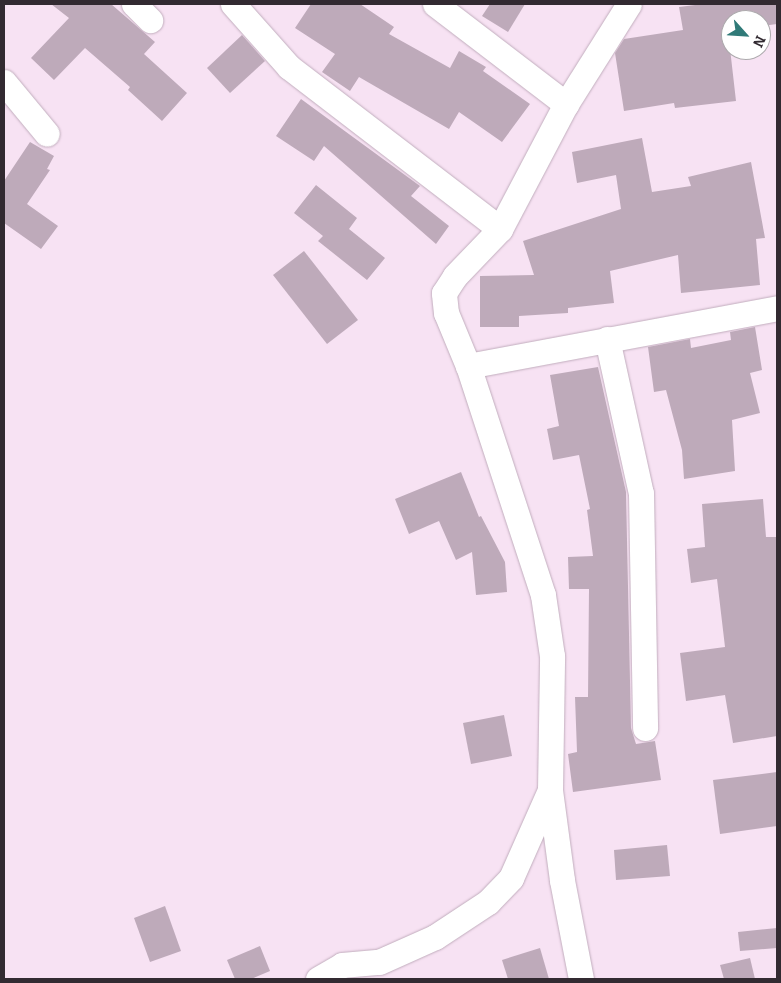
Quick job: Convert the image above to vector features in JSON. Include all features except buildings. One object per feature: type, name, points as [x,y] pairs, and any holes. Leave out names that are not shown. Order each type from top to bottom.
[{"type":"street","points":[[233,4],[289,67],[500,229]]},
{"type":"street","points":[[435,4],[566,104]]},
{"type":"street","points":[[581,979],[562,880],[550,790],[552,656],[543,595],[468,366],[446,313],[444,294],[455,276],[500,229],[566,104],[629,4]]},
{"type":"street","points":[[4,82],[48,134]]},
{"type":"street","points":[[468,366],[777,308]]},
{"type":"street","points":[[607,339],[641,492],[645,728]]},
{"type":"street","points":[[318,979],[342,965],[379,962],[435,937],[488,902],[511,878],[550,790]]}]
